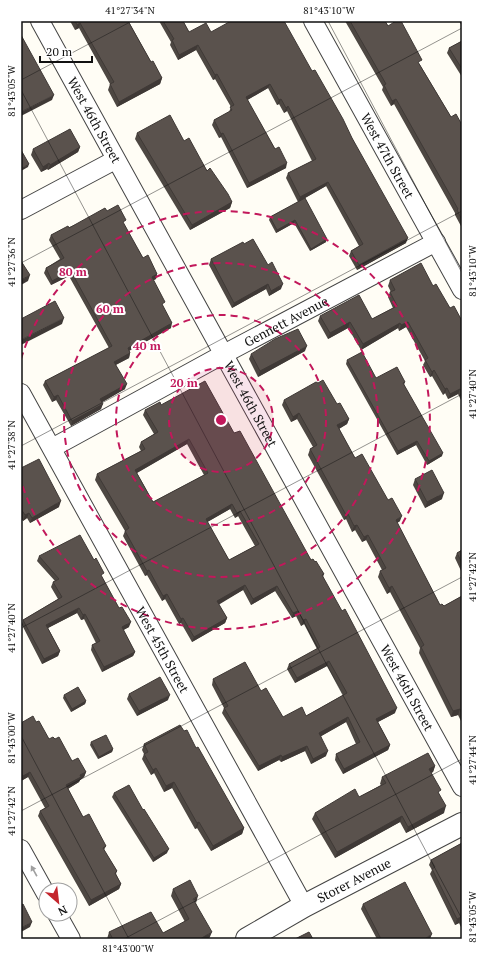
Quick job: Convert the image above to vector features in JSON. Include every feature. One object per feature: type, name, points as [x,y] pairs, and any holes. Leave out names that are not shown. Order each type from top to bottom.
[{"type":"street","name":"West 46th Street","points":[[40,21],[222,355],[462,787]]},
{"type":"street","name":"West 47th Street","points":[[313,21],[462,290]]},
{"type":"street","points":[[21,210],[116,160]]},
{"type":"street","name":"Gennett Avenue","points":[[52,448],[222,355],[436,242]]},
{"type":"street","name":"West 45th Street","points":[[21,393],[304,906]]},
{"type":"street","name":"Storer Avenue","points":[[248,939],[304,906],[462,824]]},
{"type":"street","points":[[21,849],[39,882]]},
{"type":"street","points":[[61,922],[71,939]]},
{"type":"building","points":[[75,21],[128,21],[151,62],[153,61],[162,78],[119,102],[110,84],[114,82],[80,23],[77,25]]},
{"type":"building","points":[[163,21],[183,21],[189,32],[206,23],[211,32],[231,21],[284,21],[312,71],[315,70],[343,119],[352,138],[408,238],[359,265],[351,251],[363,244],[328,182],[300,197],[288,173],[316,159],[288,106],[286,108],[281,99],[279,100],[270,84],[246,97],[275,149],[279,147],[287,163],[249,183],[223,133],[221,134],[214,120],[232,110],[230,107],[234,105],[217,74],[215,75],[198,45],[179,55],[172,40],[174,39]]},
{"type":"building","points":[[350,21],[385,21],[388,26],[396,21],[401,21],[422,60],[418,62],[451,117],[456,114],[462,125],[462,220],[457,210],[458,209],[396,99],[392,101],[384,85],[386,84]]},
{"type":"building","points":[[21,35],[54,95],[21,112]]},
{"type":"building","points":[[462,41],[462,69],[449,48]]},
{"type":"building","points":[[170,115],[184,141],[189,138],[207,171],[210,168],[232,202],[192,225],[137,133]]},
{"type":"building","points":[[70,129],[80,147],[50,165],[49,163],[43,167],[33,149]]},
{"type":"building","points":[[21,150],[29,164],[21,169]]},
{"type":"building","points":[[305,198],[327,239],[311,249],[295,220],[277,230],[270,217]]},
{"type":"building","points":[[118,205],[126,220],[123,222],[143,258],[148,255],[157,274],[152,277],[165,302],[162,304],[172,323],[128,348],[130,353],[114,362],[127,384],[100,399],[103,404],[72,421],[58,395],[54,397],[45,381],[112,346],[72,273],[69,272],[52,281],[46,268],[64,258],[51,235],[68,226],[69,228],[105,208],[107,211]]},
{"type":"building","points":[[253,239],[268,265],[272,262],[283,284],[271,291],[268,284],[234,303],[211,259],[243,242],[244,244]]},
{"type":"building","points":[[21,261],[30,275],[21,280]]},
{"type":"building","points":[[421,263],[433,286],[436,284],[450,308],[454,306],[462,321],[462,393],[460,389],[450,394],[447,388],[445,389],[434,370],[432,372],[425,360],[428,358],[408,322],[401,325],[400,323],[363,344],[350,322],[330,333],[320,316],[359,295],[372,319],[397,306],[390,292],[395,290],[390,280]]},
{"type":"building","points":[[55,301],[64,318],[21,340],[21,319]]},
{"type":"building","points":[[298,329],[307,346],[260,371],[251,354],[275,339]]},
{"type":"building","points":[[362,352],[376,378],[397,367],[405,382],[403,383],[443,453],[429,461],[417,441],[398,451],[347,360]]},
{"type":"building","points":[[323,380],[337,404],[340,403],[349,419],[337,425],[355,458],[362,454],[388,500],[392,498],[402,516],[396,520],[440,605],[442,604],[444,606],[462,596],[462,714],[460,709],[453,711],[421,647],[424,645],[392,586],[389,588],[380,571],[386,568],[368,535],[364,537],[357,525],[354,526],[348,514],[346,515],[310,449],[317,445],[299,413],[293,417],[284,400],[316,382],[318,383]]},
{"type":"building","points":[[205,381],[234,433],[240,431],[311,560],[313,559],[315,562],[316,561],[324,574],[322,575],[342,611],[345,609],[397,708],[376,719],[390,745],[344,769],[336,754],[360,742],[348,717],[319,733],[328,751],[313,759],[307,746],[282,757],[281,755],[259,766],[224,708],[228,706],[213,679],[245,662],[261,691],[266,688],[283,717],[302,707],[306,716],[347,693],[329,661],[297,678],[289,664],[320,647],[306,619],[303,620],[298,611],[293,613],[277,586],[253,599],[245,585],[217,601],[227,618],[194,637],[183,618],[181,619],[167,594],[163,596],[125,531],[129,528],[97,474],[145,449],[141,442],[158,432],[145,410],[160,402],[161,405]],"holes":[[[189,439],[208,473],[153,502],[135,470]],[[232,504],[237,513],[240,511],[259,544],[229,560],[206,519]]]},
{"type":"building","points":[[39,459],[61,501],[32,518],[29,513],[25,515],[21,509],[21,468]]},
{"type":"building","points":[[432,470],[444,493],[427,502],[415,479]]},
{"type":"building","points":[[80,535],[94,560],[96,558],[104,573],[101,575],[119,608],[122,607],[131,622],[122,627],[135,652],[104,667],[92,645],[100,641],[85,614],[83,615],[79,608],[46,625],[60,651],[44,659],[23,620],[62,597],[53,582],[59,579],[39,556]]},
{"type":"building","points":[[462,550],[462,563],[457,553]]},
{"type":"building","points":[[160,677],[170,695],[139,711],[129,694]]},
{"type":"building","points":[[78,687],[86,701],[72,709],[64,695]]},
{"type":"building","points":[[33,716],[36,722],[39,721],[49,739],[59,737],[72,761],[78,758],[86,772],[80,775],[81,777],[66,785],[83,817],[89,814],[106,846],[103,848],[117,871],[115,873],[121,884],[91,900],[40,811],[49,806],[30,772],[23,776],[21,773],[21,723]]},
{"type":"building","points":[[180,725],[184,731],[187,730],[196,748],[198,747],[244,828],[213,846],[199,822],[197,823],[174,782],[166,786],[156,768],[153,770],[144,754],[148,752],[144,744]]},
{"type":"building","points":[[106,735],[113,749],[99,757],[91,742]]},
{"type":"building","points":[[428,753],[435,766],[429,769],[441,790],[438,792],[446,806],[408,827],[402,816],[337,852],[315,813],[355,789],[359,797],[386,783],[382,777]]},
{"type":"building","points":[[129,785],[143,810],[144,809],[169,849],[154,858],[114,793]]},
{"type":"building","points":[[462,843],[462,920],[461,917],[457,919],[432,869],[435,867],[431,860]]},
{"type":"building","points":[[190,880],[198,896],[193,899],[212,932],[200,939],[113,939],[109,932],[151,912],[163,933],[189,919],[173,889]]},
{"type":"building","points":[[405,882],[432,934],[426,938],[427,939],[381,939],[363,904]]},
{"type":"building","points":[[23,904],[32,922],[21,928],[21,905]]},
{"type":"building","points":[[309,932],[313,939],[295,939]]}]
